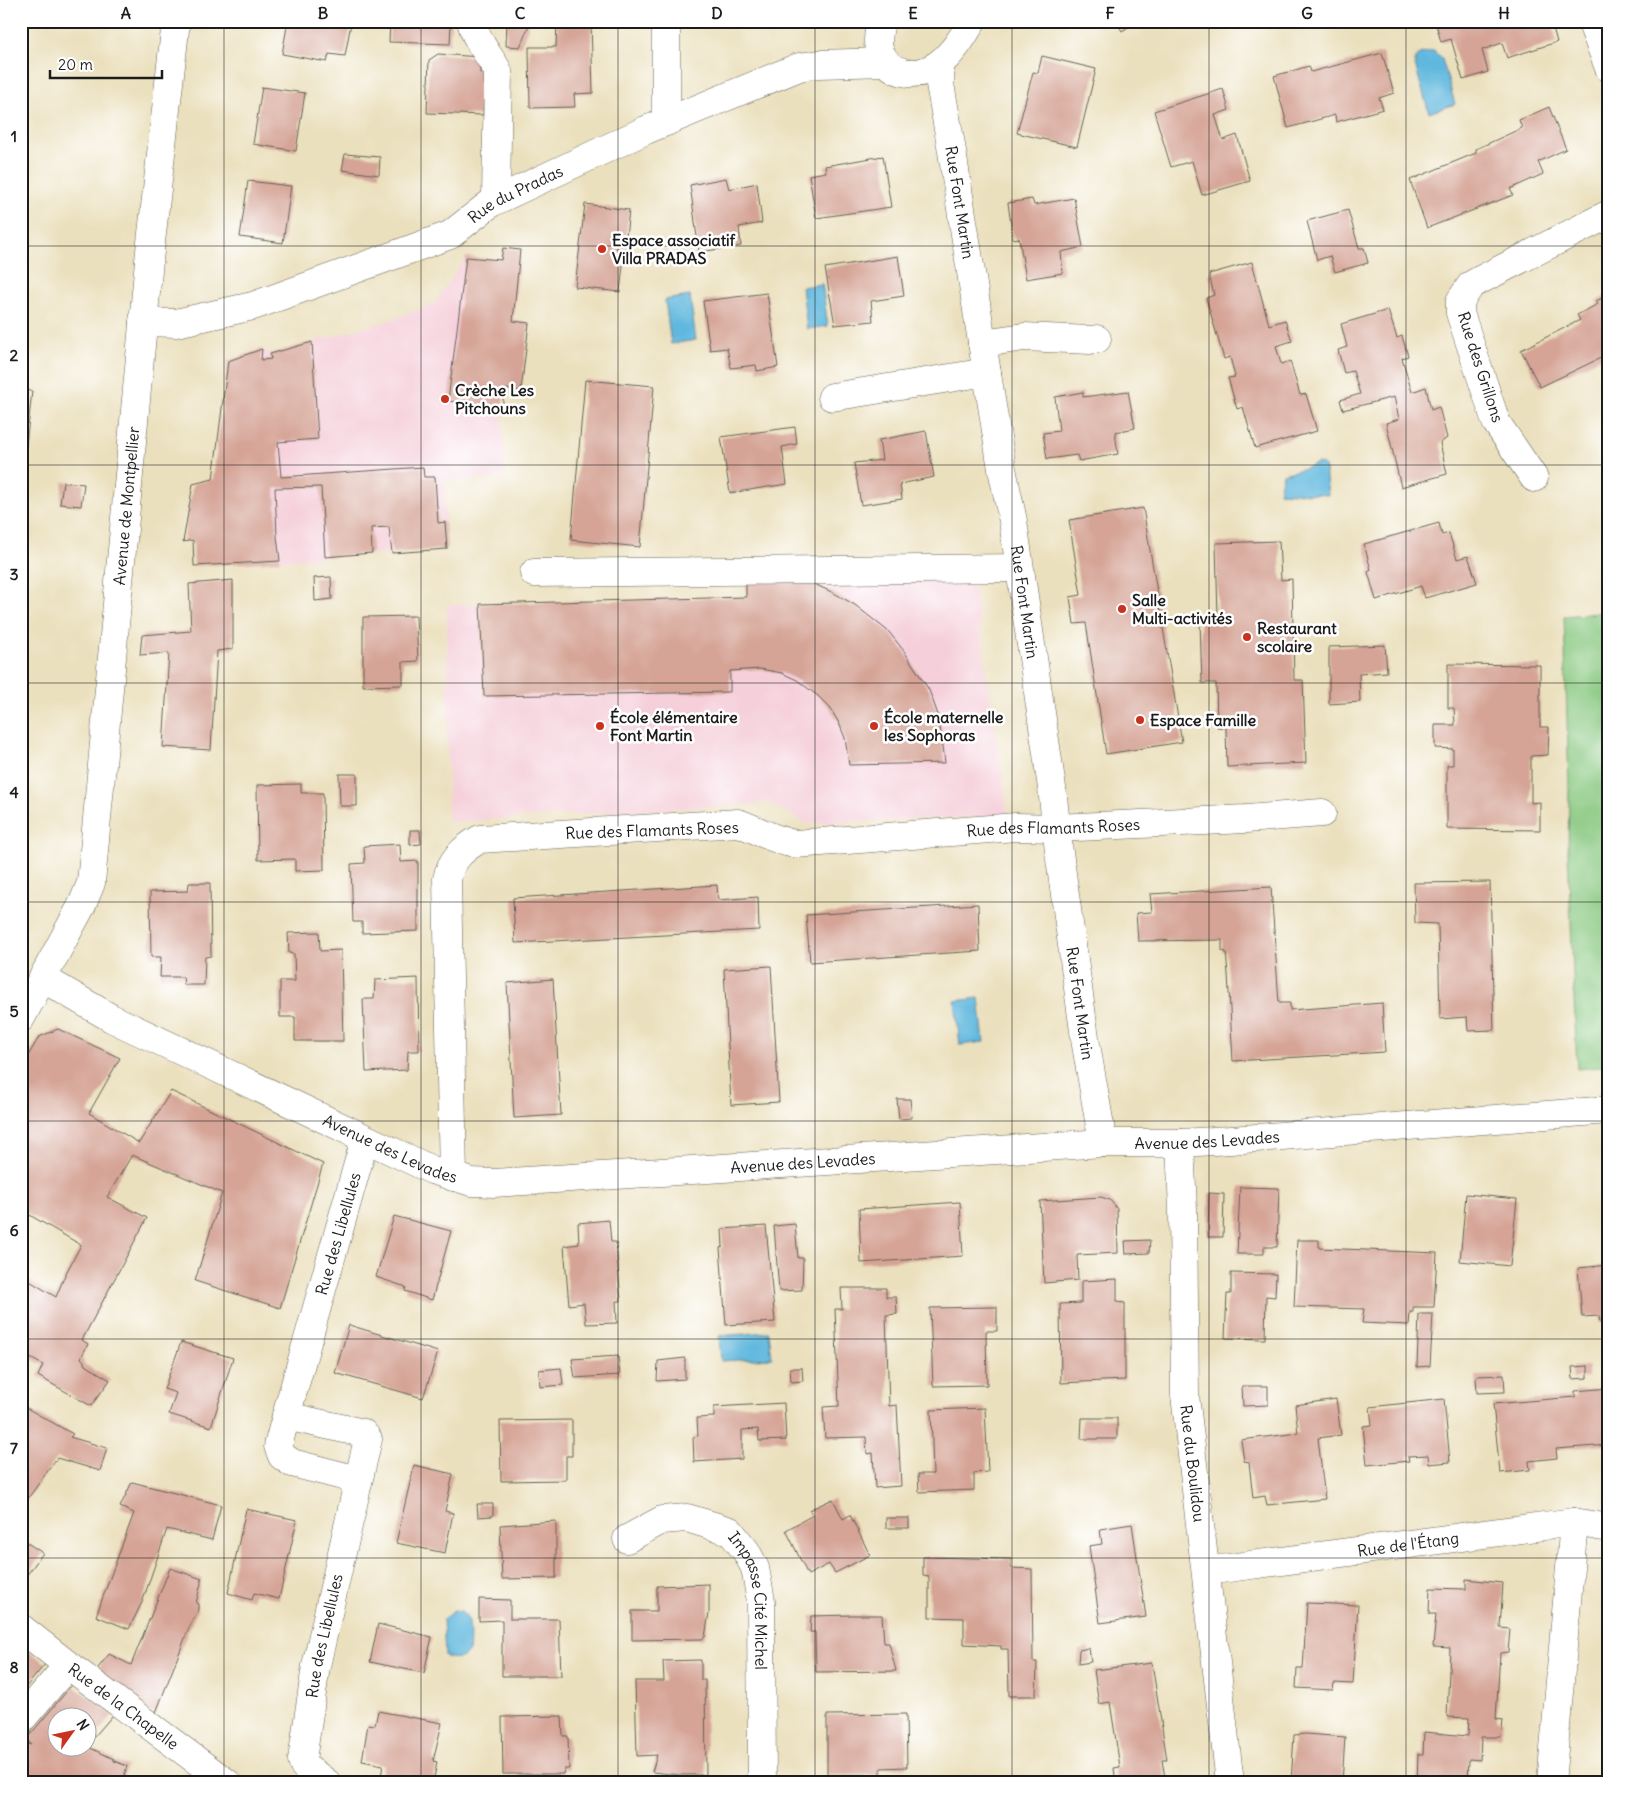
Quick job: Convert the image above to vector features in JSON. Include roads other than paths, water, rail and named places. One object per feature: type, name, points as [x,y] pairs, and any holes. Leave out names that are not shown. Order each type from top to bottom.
[{"type":"street","name":"Avenue de Montpellier","points":[[21,1018],[44,979],[82,905],[91,883],[143,322],[176,21]]},
{"type":"street","points":[[471,21],[474,32],[490,55],[498,71],[496,200]]},
{"type":"street","points":[[666,21],[666,122]]},
{"type":"street","points":[[881,21],[877,39],[880,51],[886,62],[899,71],[912,74],[923,72],[940,63],[958,44],[972,21]]},
{"type":"street","points":[[1591,21],[1609,68]]},
{"type":"street","name":"Rue du Pradas","points":[[143,322],[176,323],[253,306],[450,235],[496,200],[646,130],[799,67],[819,64],[886,62]]},
{"type":"street","name":"Rue Font Martin","points":[[940,63],[940,84],[1019,568],[1052,788],[1086,1045],[1103,1143]]},
{"type":"street","name":"Rue des Grillons","points":[[1534,478],[1496,422],[1460,313],[1460,301],[1471,285],[1609,214]]},
{"type":"street","points":[[982,343],[1024,337],[1097,339]]},
{"type":"street","points":[[832,397],[987,372]]},
{"type":"street","points":[[534,573],[1019,568]]},
{"type":"street","name":"Rue des Flamants Roses","points":[[453,1177],[447,879],[449,870],[458,856],[474,842],[487,837],[738,823],[787,843],[795,844],[1016,827],[1056,828],[1322,812]]},
{"type":"street","name":"Avenue des Levades","points":[[44,979],[111,1018],[365,1139],[432,1170],[472,1182],[494,1183],[1103,1143],[1231,1140],[1609,1110]]},
{"type":"street","name":"Rue des Libellules","points":[[358,1480],[292,1464],[282,1456],[278,1446],[365,1139]]},
{"type":"street","name":"Rue du Boulidou","points":[[1180,1142],[1184,1210],[1184,1395],[1230,1783]]},
{"type":"street","name":"Rue des Libellules","points":[[286,1416],[363,1433],[368,1439],[316,1666],[302,1760],[304,1766],[327,1783]]},
{"type":"street","name":"Impasse Cité Michel","points":[[627,1539],[662,1520],[687,1518],[730,1531],[746,1550],[755,1568],[761,1601],[762,1783]]},
{"type":"street","points":[[1551,1783],[1574,1522]]},
{"type":"street","name":"Rue de l'Étang","points":[[1206,1572],[1574,1522],[1609,1528]]},
{"type":"street","name":"Rue de la Chapelle","points":[[21,1628],[227,1783]]},
{"type":"street","points":[[21,1720],[68,1665]]},
{"type":"water","points":[[1434,51],[1442,59],[1455,104],[1429,113],[1415,60],[1419,54]]},
{"type":"water","points":[[822,284],[828,326],[807,329],[802,287]]},
{"type":"water","points":[[690,296],[696,340],[671,344],[665,300]]},
{"type":"water","points":[[1318,463],[1323,465],[1325,470],[1328,495],[1279,492],[1283,474]]},
{"type":"water","points":[[979,998],[984,1042],[960,1045],[955,1001]]},
{"type":"water","points":[[769,1332],[772,1358],[721,1361],[719,1336]]},
{"type":"water","points":[[454,1611],[461,1612],[469,1622],[469,1650],[465,1656],[451,1658],[445,1656],[443,1619]]},
{"type":"place","name":"Espace associatif Villa PRADAS","points":[[602,249]]},
{"type":"place","name":"Crèche Les Pitchouns","points":[[445,399]]},
{"type":"place","name":"Salle Multi-activités","points":[[1122,609]]},
{"type":"place","name":"Restaurant scolaire","points":[[1247,637]]},
{"type":"place","name":"Espace Famille","points":[[1140,720]]},
{"type":"place","name":"École élémentaire Font Martin","points":[[600,726]]},
{"type":"place","name":"École maternelle les Sophoras","points":[[874,726]]}]
